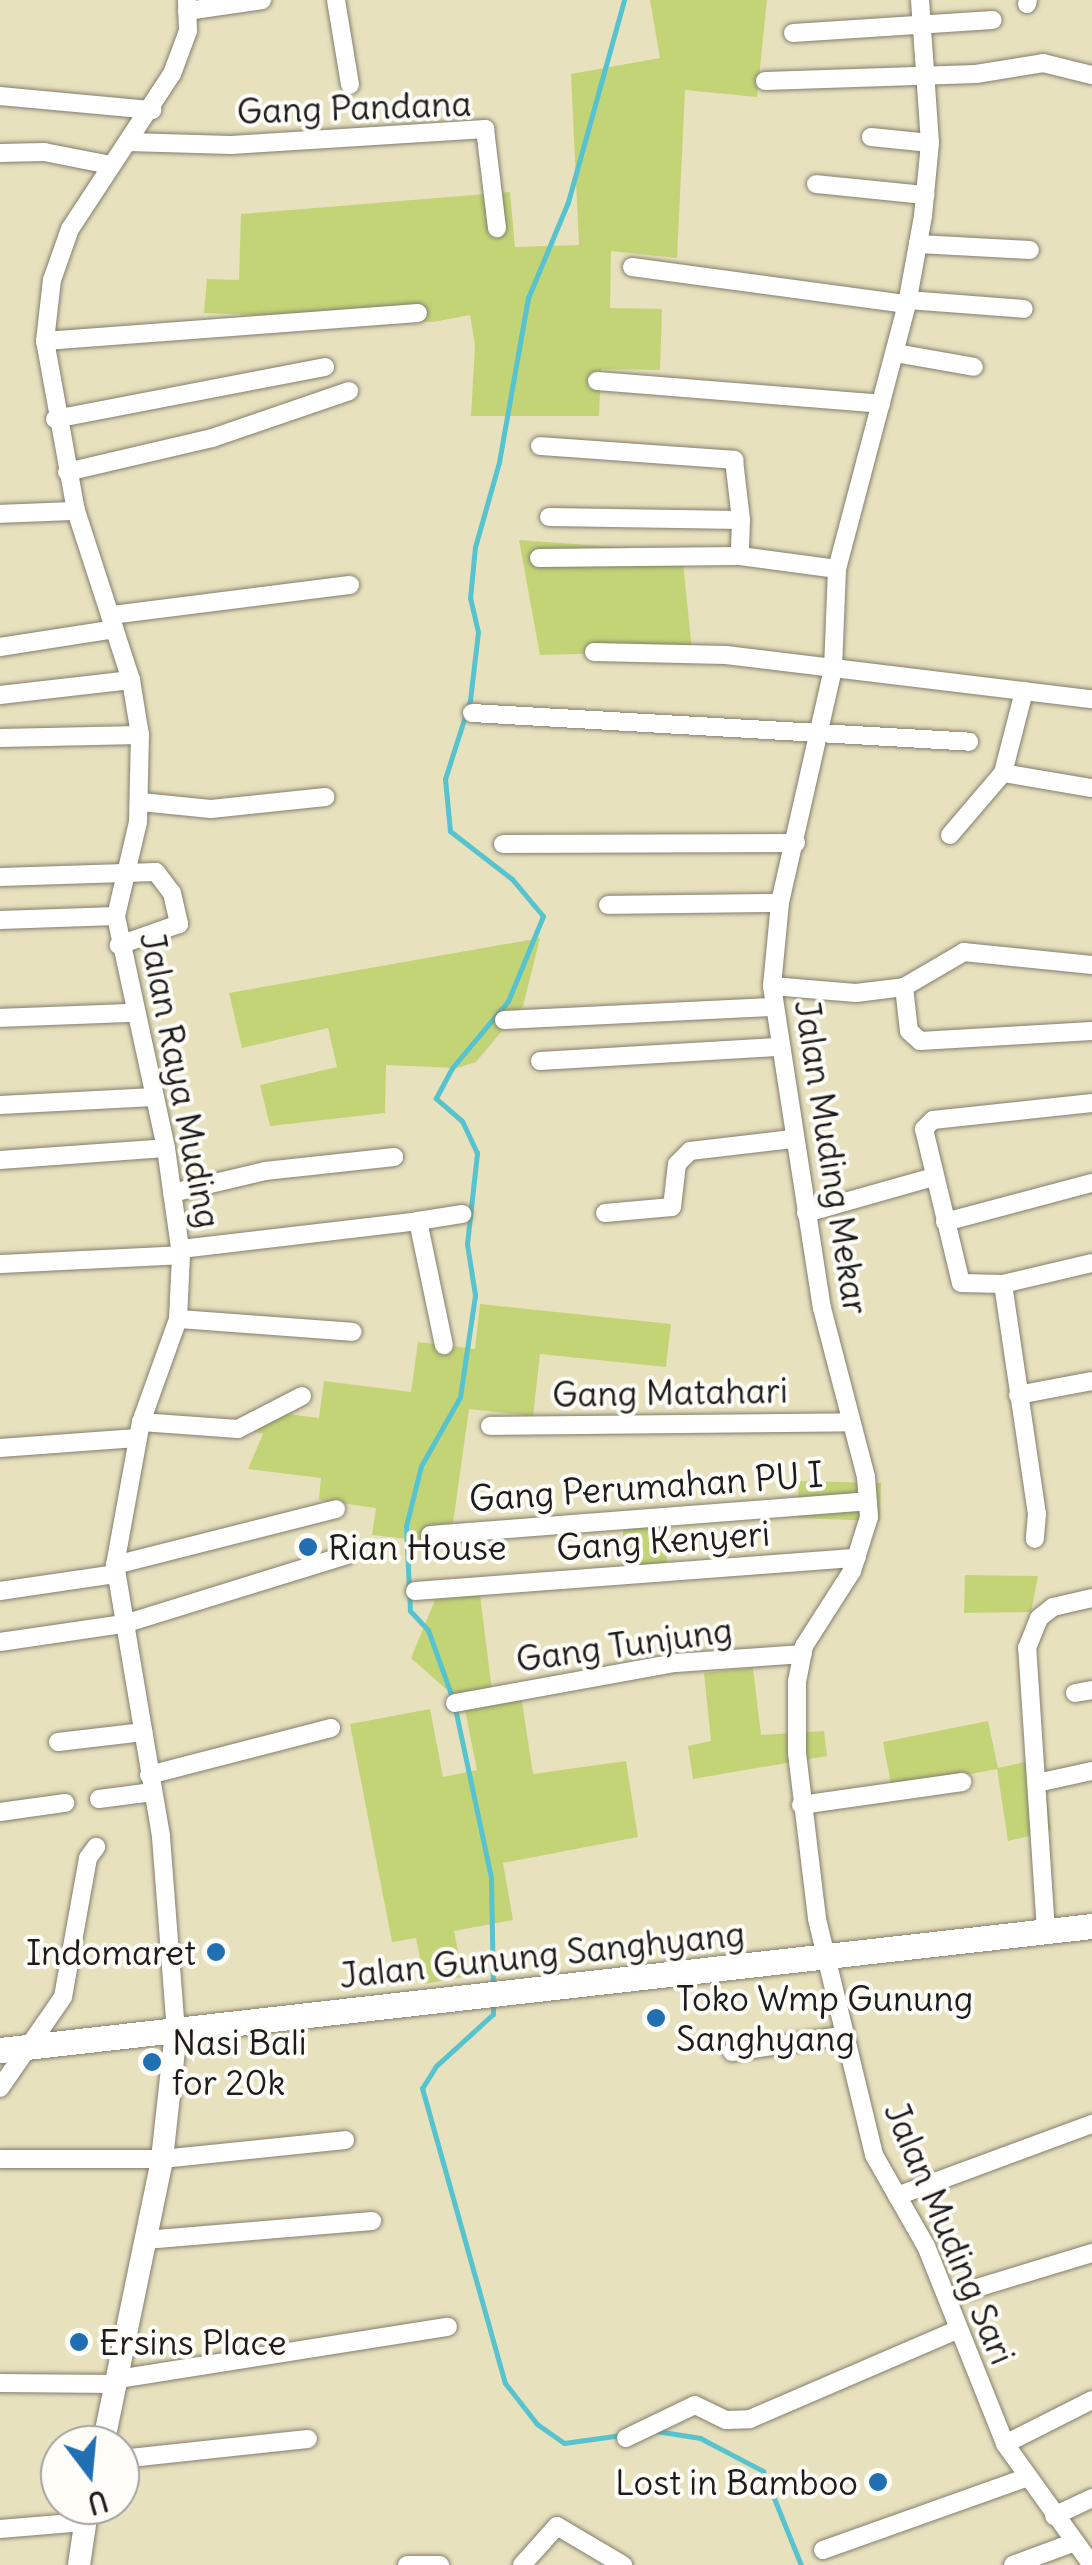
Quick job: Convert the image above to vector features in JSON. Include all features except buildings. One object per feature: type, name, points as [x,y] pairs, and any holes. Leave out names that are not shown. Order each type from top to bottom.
[{"type":"main road","name":"Jalan Gunung Sanghyang","points":[[0,2050],[1092,1926]]},
{"type":"street","points":[[187,5],[262,0]]},
{"type":"street","points":[[336,0],[350,85]]},
{"type":"street","name":"Jalan Muding Mekar","points":[[825,1957],[801,1805],[797,1681],[803,1654],[857,1558],[868,1501],[792,1139],[771,1007],[772,986],[780,903],[833,670],[837,569],[908,302],[918,244],[930,143],[920,0]]},
{"type":"street","name":"Jalan Raya Muding","points":[[176,2032],[151,1784],[115,1570],[139,1430],[178,1319],[181,1252],[166,1148],[132,1013],[116,916],[138,869],[140,736],[131,680],[76,511],[55,419],[45,341],[52,280],[70,229],[110,165],[152,110],[182,54],[187,5]]},
{"type":"street","points":[[793,34],[993,20]]},
{"type":"street","points":[[766,81],[925,77],[1043,64],[1092,74]]},
{"type":"street","points":[[0,96],[152,110]]},
{"type":"street","name":"Gang Pandana","points":[[128,142],[231,145],[485,129],[496,228]]},
{"type":"street","points":[[871,137],[930,143]]},
{"type":"street","points":[[0,153],[44,152],[110,165]]},
{"type":"street","points":[[816,184],[925,195]]},
{"type":"street","points":[[918,244],[1030,250]]},
{"type":"street","points":[[632,267],[908,302],[1024,308]]},
{"type":"street","points":[[45,341],[418,313]]},
{"type":"street","points":[[895,353],[974,367]]},
{"type":"street","points":[[55,419],[325,367]]},
{"type":"street","points":[[597,381],[881,404]]},
{"type":"street","points":[[67,472],[212,438],[349,391]]},
{"type":"street","points":[[540,446],[734,460],[741,520],[740,556]]},
{"type":"street","points":[[0,514],[76,511]]},
{"type":"street","points":[[550,517],[741,520]]},
{"type":"street","points":[[539,558],[740,556],[837,569]]},
{"type":"street","points":[[0,646],[114,622],[350,585]]},
{"type":"street","points":[[594,652],[726,655],[1092,699]]},
{"type":"street","points":[[0,695],[131,680]]},
{"type":"street","points":[[950,836],[1003,773],[1024,691]]},
{"type":"street","points":[[472,713],[969,742]]},
{"type":"street","points":[[0,738],[140,736]]},
{"type":"street","points":[[1003,773],[1092,788]]},
{"type":"street","points":[[141,802],[211,809],[325,798]]},
{"type":"street","points":[[503,844],[796,843]]},
{"type":"street","points":[[0,877],[138,869],[160,875],[172,893],[179,924],[119,944]]},
{"type":"street","points":[[608,905],[780,903]]},
{"type":"street","points":[[0,920],[116,916]]},
{"type":"street","points":[[772,986],[856,994],[904,987],[964,952],[1092,964]]},
{"type":"street","points":[[904,987],[909,1031],[920,1040],[1092,1031]]},
{"type":"street","points":[[504,1020],[771,1007]]},
{"type":"street","points":[[0,1018],[132,1013]]},
{"type":"street","points":[[540,1060],[777,1047]]},
{"type":"street","points":[[0,1105],[154,1097]]},
{"type":"street","points":[[1092,1103],[933,1120],[924,1130],[961,1283],[1003,1284],[1092,1263]]},
{"type":"street","points":[[605,1213],[672,1208],[677,1164],[690,1151],[792,1139]]},
{"type":"street","points":[[0,1160],[166,1148]]},
{"type":"street","points":[[172,1193],[265,1172],[394,1157]]},
{"type":"street","points":[[806,1213],[933,1177]]},
{"type":"street","points":[[946,1222],[1092,1183]]},
{"type":"street","points":[[0,1264],[181,1252],[462,1214]]},
{"type":"street","points":[[418,1221],[444,1346]]},
{"type":"street","points":[[1003,1284],[1037,1514],[1035,1539]]},
{"type":"street","points":[[178,1319],[354,1332]]},
{"type":"street","points":[[1018,1395],[1092,1381]]},
{"type":"street","points":[[0,1448],[139,1430],[238,1430],[302,1396]]},
{"type":"street","name":"Gang Matahari","points":[[490,1426],[850,1422]]},
{"type":"street","name":"Gang Perumahan PU I","points":[[430,1535],[868,1501]]},
{"type":"street","points":[[0,1591],[115,1570],[336,1509]]},
{"type":"street","points":[[0,1642],[124,1624],[347,1555]]},
{"type":"street","name":"Gang Kenyeri","points":[[415,1592],[857,1558]]},
{"type":"street","points":[[1046,1931],[1027,1648],[1032,1628],[1053,1607],[1092,1598]]},
{"type":"street","name":"Gang Tunjung","points":[[455,1703],[676,1664],[803,1654]]},
{"type":"street","points":[[99,1799],[331,1728]]},
{"type":"street","points":[[58,1742],[143,1732]]},
{"type":"street","points":[[1037,1783],[1092,1771]]},
{"type":"street","points":[[801,1805],[962,1782]]},
{"type":"street","points":[[0,1812],[65,1803]]},
{"type":"street","points":[[0,2088],[63,1998],[88,1858],[96,1848]]},
{"type":"street","name":"Jalan Muding Sari","points":[[825,1957],[841,2036],[874,2155],[947,2297],[1006,2444],[1025,2478],[1092,2565]]},
{"type":"street","points":[[108,2425],[162,2159],[176,2032]]},
{"type":"street","points":[[732,2052],[841,2036]]},
{"type":"street","points":[[897,2196],[1092,2124]]},
{"type":"street","points":[[0,2158],[162,2159],[345,2140]]},
{"type":"street","points":[[145,2240],[372,2221]]},
{"type":"street","points":[[947,2297],[1092,2253]]},
{"type":"street","points":[[0,2383],[117,2381],[448,2326]]},
{"type":"street","points":[[626,2438],[694,2406],[726,2420],[750,2419],[958,2330]]},
{"type":"street","points":[[1006,2444],[1092,2400]]},
{"type":"street","points":[[140,2457],[308,2438]]},
{"type":"street","points":[[823,2550],[1025,2478]]},
{"type":"street","points":[[1054,2516],[1092,2498]]},
{"type":"street","points":[[0,2530],[40,2523]]},
{"type":"street","points":[[79,2565],[84,2525]]},
{"type":"street","points":[[522,2565],[556,2526],[623,2565]]},
{"type":"street","points":[[1012,2565],[1075,2542]]},
{"type":"street","points":[[407,2565],[440,2565]]},
{"type":"green space","points":[[650,0],[767,0],[757,97],[685,90],[677,258],[611,251],[610,308],[662,309],[660,370],[601,369],[599,416],[471,416],[475,345],[470,315],[433,322],[204,313],[207,279],[239,280],[241,214],[510,192],[515,247],[579,245],[571,74],[660,58]]},
{"type":"green space","points":[[519,540],[682,552],[692,651],[540,655]]},
{"type":"green space","points":[[540,938],[523,1006],[476,1062],[457,1068],[386,1065],[385,1113],[270,1126],[260,1085],[337,1067],[328,1028],[242,1048],[229,993]]},
{"type":"green space","points":[[480,1304],[671,1324],[666,1367],[540,1354],[533,1416],[469,1409],[450,1544],[372,1535],[376,1508],[319,1500],[321,1478],[248,1469],[263,1434],[251,1431],[255,1410],[319,1418],[324,1381],[411,1392],[418,1342],[475,1349]]},
{"type":"green space","points":[[799,1481],[881,1483],[880,1521],[797,1518]]},
{"type":"green space","points":[[624,1515],[666,1520],[667,1568],[621,1576]]},
{"type":"green space","points":[[965,1575],[1038,1576],[1031,1612],[964,1613]]},
{"type":"green space","points":[[480,1595],[493,1699],[521,1695],[533,1774],[626,1761],[638,1837],[503,1863],[513,1920],[454,1931],[463,1977],[425,1984],[416,1938],[392,1942],[350,1724],[430,1709],[443,1777],[477,1770],[464,1705],[411,1658],[435,1600]]},
{"type":"green space","points":[[753,1668],[761,1735],[824,1731],[827,1756],[693,1779],[688,1746],[711,1741],[704,1673]]},
{"type":"green space","points":[[988,1721],[998,1768],[1043,1758],[1051,1831],[1008,1841],[997,1769],[892,1789],[883,1742]]},
{"type":"waterway","points":[[452,1697],[428,1630],[410,1611],[406,1526],[421,1466],[460,1397],[475,1295],[467,1244],[477,1153],[462,1121],[436,1098],[452,1068],[508,1001],[543,916],[512,879],[450,831],[445,779],[470,700],[478,632],[470,598],[475,547],[499,462],[528,298],[568,202],[624,0]]},
{"type":"waterway","points":[[455,1708],[491,1878],[493,1988]]},
{"type":"waterway","points":[[493,2004],[493,2014],[436,2066],[422,2088],[505,2383],[537,2424],[564,2443],[621,2435]]},
{"type":"waterway","points":[[656,2431],[700,2438],[763,2471],[801,2565]]},
{"type":"place","name":"Rian House","points":[[308,1547]]},
{"type":"place","name":"Indomaret","points":[[216,1952]]},
{"type":"place","name":"Toko Wmp Gunung Sanghyang","points":[[656,2018]]},
{"type":"place","name":"Nasi Bali for 20k","points":[[152,2062]]},
{"type":"place","name":"Ersins Place","points":[[79,2342]]},
{"type":"place","name":"Lost in Bamboo","points":[[878,2482]]}]
